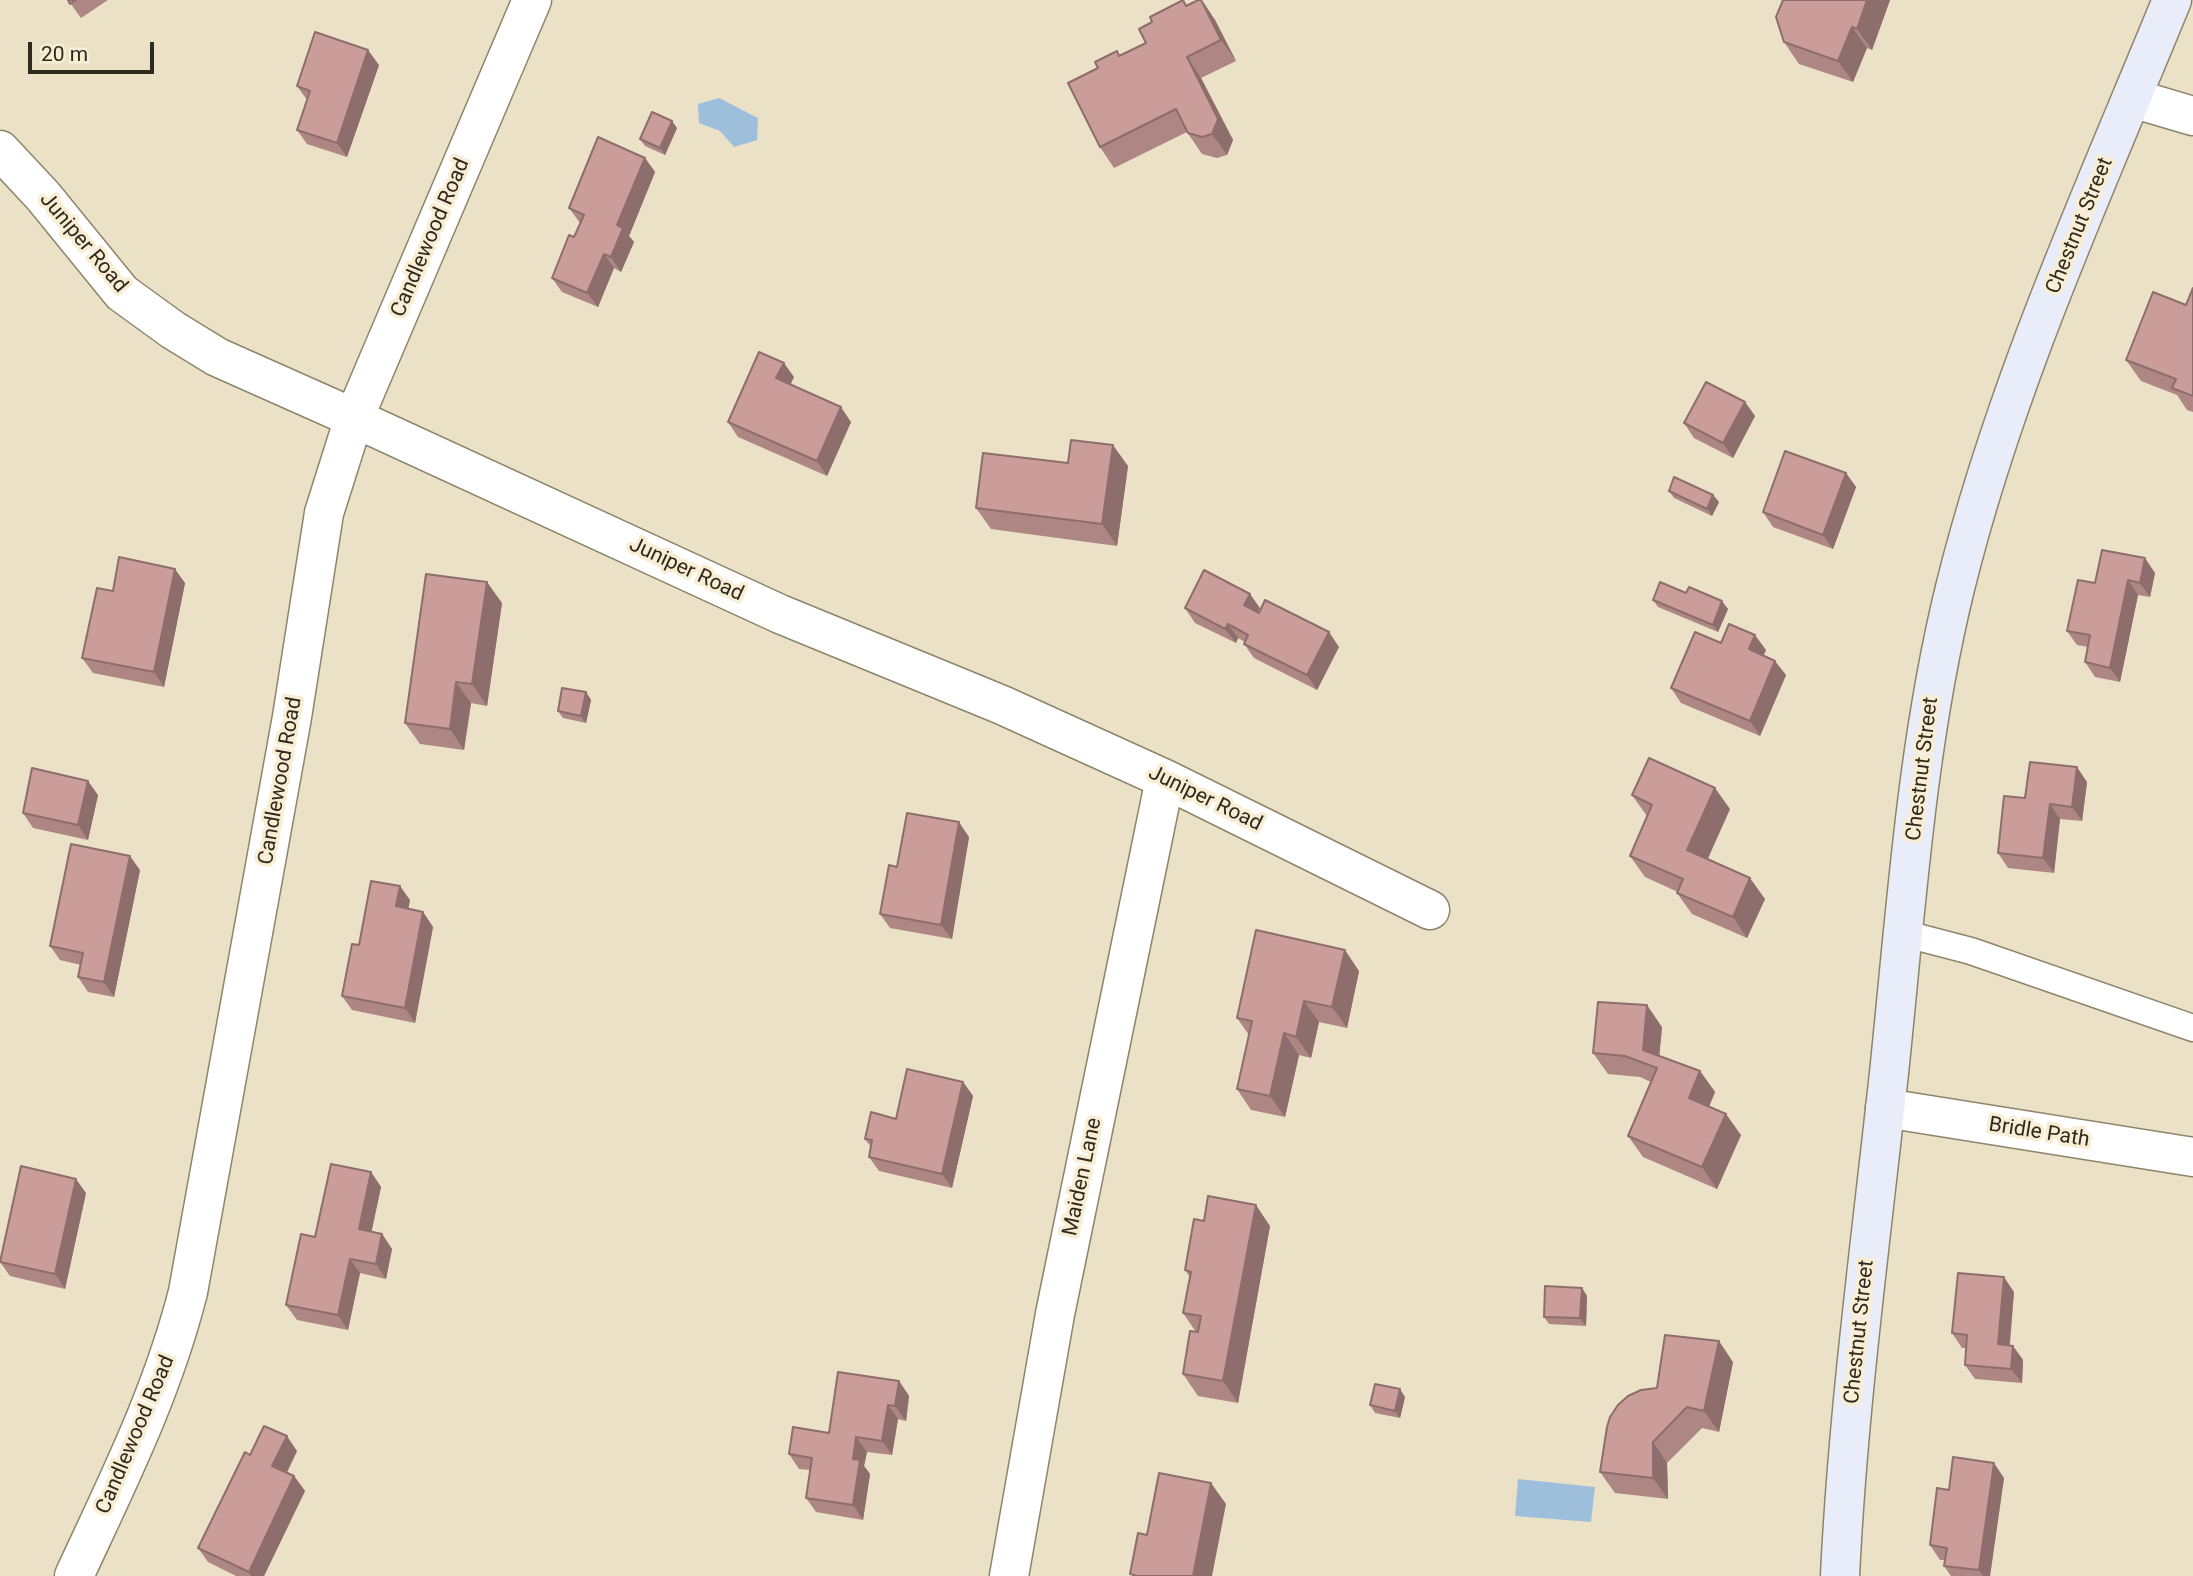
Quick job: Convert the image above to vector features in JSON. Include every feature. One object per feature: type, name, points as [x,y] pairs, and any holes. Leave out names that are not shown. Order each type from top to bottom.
[{"type":"street","name":"Candlewood Road","points":[[74,1576],[152,1407],[178,1332],[188,1292],[290,730],[324,513],[354,418],[532,0]]},
{"type":"street","name":"Chestnut Street","points":[[1840,1576],[1845,1480],[1902,933],[1933,688],[1955,585],[1988,470],[2024,365],[2172,0]]},
{"type":"street","points":[[2132,98],[2193,116]]},
{"type":"street","name":"Juniper Road","points":[[0,150],[43,196],[122,293],[173,330],[217,357],[780,614],[1002,705],[1165,779],[1430,910]]},
{"type":"street","name":"Maiden Lane","points":[[1009,1576],[1055,1314],[1165,779]]},
{"type":"street","name":"Bridle Path","points":[[1885,1108],[2193,1157]]},
{"type":"lane","points":[[1902,933],[1971,951],[2193,1027]]},
{"type":"water","points":[[719,98],[758,118],[757,140],[734,147],[720,131],[699,123],[698,104]]},
{"type":"water","points":[[1518,1479],[1595,1487],[1591,1522],[1515,1516]]},
{"type":"building","points":[[1183,0],[1186,6],[1201,0],[1221,40],[1187,57],[1218,119],[1212,134],[1202,137],[1188,133],[1176,109],[1100,147],[1068,83],[1098,68],[1095,62],[1117,51],[1119,56],[1146,43],[1139,29],[1152,22],[1150,17]]},
{"type":"building","points":[[1783,0],[1867,0],[1857,29],[1852,27],[1838,61],[1784,42],[1776,17]]},
{"type":"building","points":[[315,32],[368,50],[337,143],[297,130],[310,91],[297,86]]},
{"type":"building","points":[[652,112],[672,121],[660,148],[640,139]]},
{"type":"building","points":[[598,137],[645,158],[617,225],[623,228],[611,257],[604,254],[587,293],[552,278],[569,235],[574,237],[584,215],[569,208]]},
{"type":"building","points":[[2193,288],[2193,396],[2172,388],[2176,379],[2126,360],[2153,292],[2186,305]]},
{"type":"building","points":[[759,352],[784,363],[776,378],[841,407],[817,461],[728,422]]},
{"type":"building","points":[[1706,382],[1745,402],[1723,443],[1684,423]]},
{"type":"building","points":[[1071,440],[1113,445],[1102,524],[976,508],[983,453],[1068,463]]},
{"type":"building","points":[[1785,451],[1846,473],[1823,535],[1763,512]]},
{"type":"building","points":[[1674,477],[1713,495],[1707,509],[1669,491]]},
{"type":"building","points":[[2102,550],[2145,558],[2140,583],[2128,580],[2110,668],[2085,662],[2090,635],[2067,631],[2078,580],[2095,583]]},
{"type":"building","points":[[119,557],[175,569],[154,672],[82,658],[97,588],[113,591]]},
{"type":"building","points":[[1204,570],[1250,594],[1244,605],[1259,613],[1265,600],[1329,632],[1307,675],[1244,644],[1248,635],[1228,624],[1225,629],[1185,608]]},
{"type":"building","points":[[426,574],[487,582],[472,684],[456,682],[450,729],[405,723]]},
{"type":"building","points":[[1660,582],[1686,593],[1689,587],[1722,601],[1713,625],[1653,600]]},
{"type":"building","points":[[1729,624],[1755,635],[1749,649],[1775,661],[1750,721],[1671,688],[1695,632],[1721,643]]},
{"type":"building","points":[[562,688],[586,692],[581,716],[558,711]]},
{"type":"building","points":[[1649,758],[1715,788],[1687,850],[1750,878],[1733,917],[1677,893],[1683,879],[1630,856],[1652,805],[1632,795]]},
{"type":"building","points":[[2030,762],[2077,767],[2072,807],[2050,804],[2043,858],[1998,853],[2004,796],[2025,798]]},
{"type":"building","points":[[32,768],[88,781],[78,825],[23,813]]},
{"type":"building","points":[[907,813],[959,822],[941,925],[880,914],[889,865],[897,867]]},
{"type":"building","points":[[71,844],[130,856],[104,982],[78,977],[83,953],[50,946]]},
{"type":"building","points":[[371,881],[400,886],[396,906],[423,912],[405,1008],[342,996],[352,944],[359,945]]},
{"type":"building","points":[[1256,930],[1345,950],[1332,1007],[1304,1001],[1296,1037],[1284,1033],[1270,1096],[1237,1089],[1252,1021],[1237,1018]]},
{"type":"building","points":[[1598,1002],[1647,1005],[1643,1050],[1700,1071],[1689,1098],[1726,1114],[1702,1167],[1628,1136],[1657,1068],[1625,1056],[1593,1053]]},
{"type":"building","points":[[907,1069],[963,1082],[942,1174],[869,1157],[872,1140],[865,1139],[871,1112],[896,1119]]},
{"type":"building","points":[[331,1164],[371,1172],[359,1229],[382,1234],[376,1264],[350,1259],[338,1315],[286,1305],[301,1234],[315,1237]]},
{"type":"building","points":[[21,1166],[76,1179],[55,1274],[0,1262]]},
{"type":"building","points":[[1208,1196],[1256,1205],[1223,1381],[1183,1374],[1190,1331],[1198,1332],[1201,1316],[1183,1313],[1191,1272],[1185,1270],[1194,1219],[1204,1221]]},
{"type":"building","points":[[1958,1273],[2004,1277],[1998,1344],[2013,1346],[2011,1369],[1965,1365],[1967,1335],[1952,1333]]},
{"type":"building","points":[[1545,1286],[1582,1288],[1580,1318],[1544,1317]]},
{"type":"building","points":[[1665,1335],[1719,1341],[1704,1411],[1687,1407],[1653,1442],[1653,1478],[1600,1472],[1607,1427],[1618,1405],[1641,1390],[1657,1388]]},
{"type":"building","points":[[838,1372],[899,1381],[895,1406],[888,1405],[882,1441],[856,1437],[853,1459],[860,1460],[853,1505],[806,1498],[812,1458],[789,1454],[793,1427],[829,1433]]},
{"type":"building","points":[[1375,1384],[1400,1389],[1395,1411],[1370,1405]]},
{"type":"building","points":[[264,1426],[287,1436],[272,1466],[294,1476],[249,1572],[198,1548],[245,1452],[250,1455]]},
{"type":"building","points":[[1953,1457],[1994,1463],[1979,1570],[1944,1566],[1947,1548],[1930,1545],[1937,1488],[1949,1490]]},
{"type":"building","points":[[1159,1473],[1211,1483],[1193,1576],[1130,1574],[1138,1533],[1147,1535]]}]
